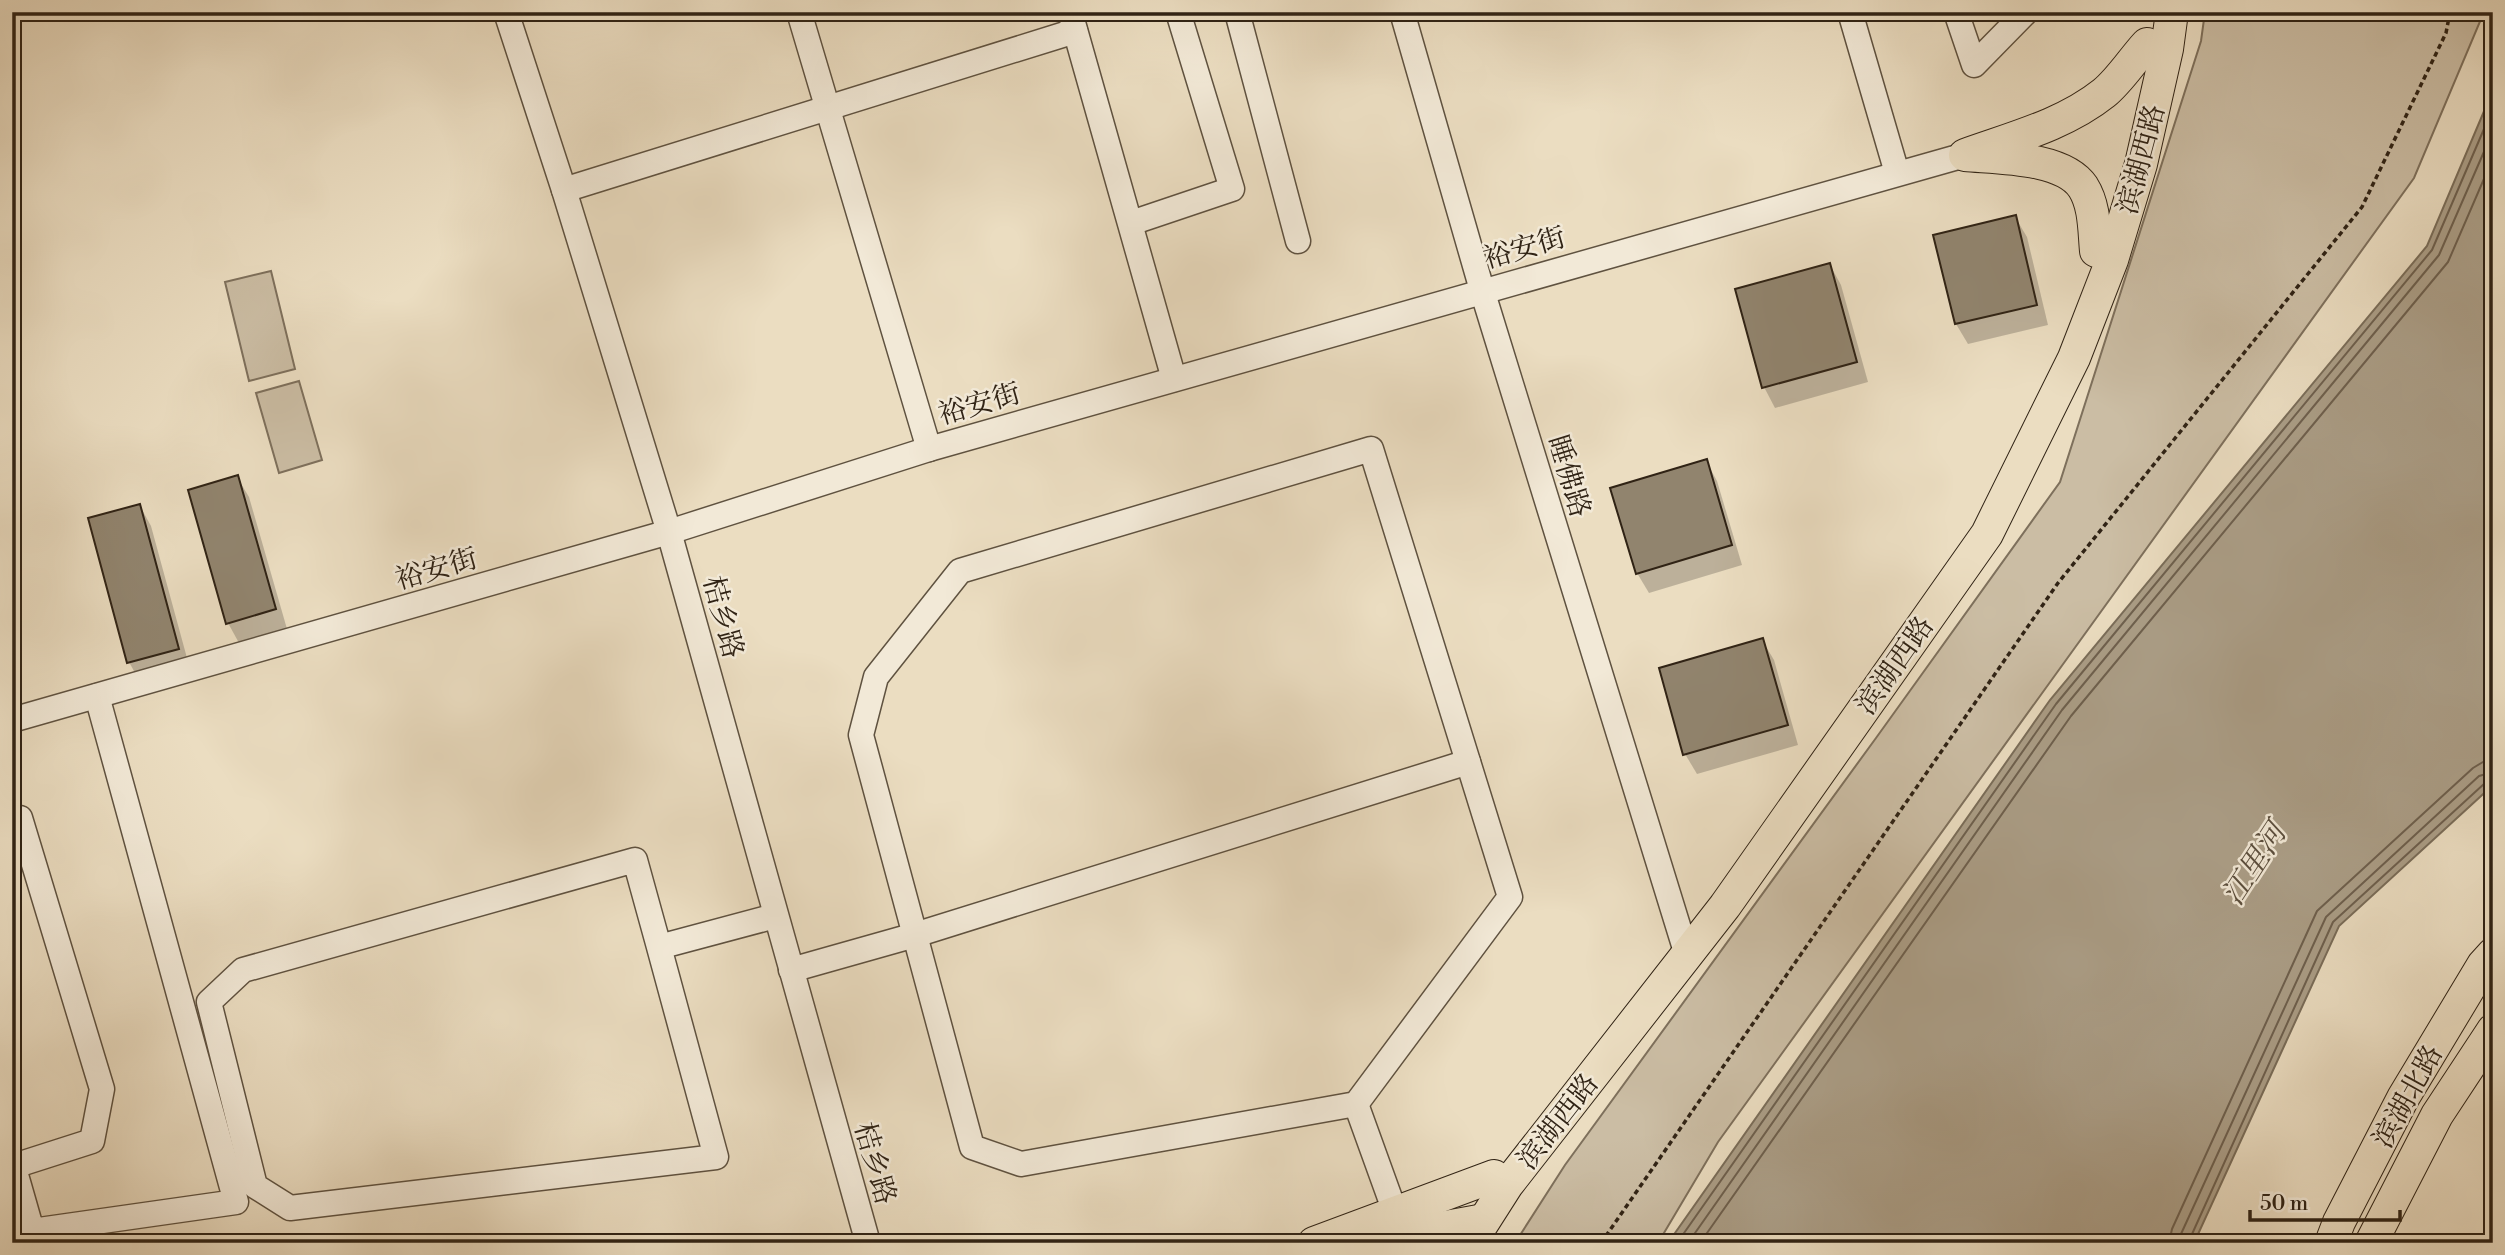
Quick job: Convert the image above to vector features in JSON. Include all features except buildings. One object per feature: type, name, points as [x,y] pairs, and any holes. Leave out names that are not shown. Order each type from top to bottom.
[{"type":"main road","name":"滨湖西路","points":[[1467,1232],[1507,1185],[1684,945],[1713,897],[1973,526],[2059,349],[2095,251],[2123,159],[2151,12]]},
{"type":"main road","name":"滨湖西路","points":[[1467,1232],[1494,1176],[1684,945],[1725,906],[1987,534],[2074,358],[2112,260],[2140,164],[2167,49],[2172,12]]},
{"type":"main road","points":[[1965,155],[2044,127],[2074,113],[2105,92],[2147,44]]},
{"type":"main road","points":[[1965,155],[2043,163],[2065,172],[2083,186],[2094,215],[2095,251]]},
{"type":"main road","name":"滨湖北路","points":[[2331,1243],[2339,1222],[2403,1098],[2483,965],[2493,954]]},
{"type":"main road","name":"滨湖北路","points":[[2371,1243],[2437,1115],[2493,1030]]},
{"type":"main road","points":[[1314,1243],[1494,1176]]},
{"type":"main road","points":[[1359,1243],[1467,1232]]},
{"type":"street","name":"桔乡路","points":[[506,12],[565,190],[669,532],[868,1243]]},
{"type":"street","points":[[799,12],[929,449]]},
{"type":"street","points":[[1131,223],[1232,189],[1178,12]]},
{"type":"street","points":[[1237,12],[1298,241]]},
{"type":"street","name":"睡佛路","points":[[1402,12],[1482,290],[1684,945]]},
{"type":"street","points":[[1850,12],[1897,173]]},
{"type":"street","points":[[1956,12],[1974,65],[2026,12]]},
{"type":"street","points":[[565,190],[828,108],[1073,22],[1174,379]]},
{"type":"street","name":"裕安街","points":[[12,720],[669,532],[929,449],[1965,155]]},
{"type":"street","points":[[1371,450],[1510,897],[1356,1104],[1021,1164],[972,1147],[915,935],[861,735],[876,677],[960,571],[1371,450]]},
{"type":"street","points":[[12,820],[20,818],[102,1089],[92,1141],[13,1164],[32,1231],[236,1202],[97,696]]},
{"type":"street","points":[[791,970],[915,935],[1468,762]]},
{"type":"street","points":[[635,860],[659,947],[716,1157],[290,1208],[255,1186],[209,1002],[243,971],[635,860]]},
{"type":"street","points":[[659,947],[775,916]]},
{"type":"street","points":[[1356,1104],[1395,1212]]},
{"type":"path","points":[[1601,1243],[2058,583],[2362,207],[2446,33],[2450,12]]},
{"type":"shaded area","points":[[2205,12],[2484,12],[2414,178],[1718,1142],[1658,1243],[1515,1243],[1565,1165],[2060,482],[2201,41]]},
{"type":"shaded area","points":[[271,271],[295,369],[249,381],[225,282]]},
{"type":"shaded area","points":[[299,381],[322,460],[279,473],[256,393]]},
{"type":"water","name":"江里河","points":[[2493,90],[2493,785],[2339,926],[2194,1243],[1668,1243],[2050,700],[2427,246]]}]
